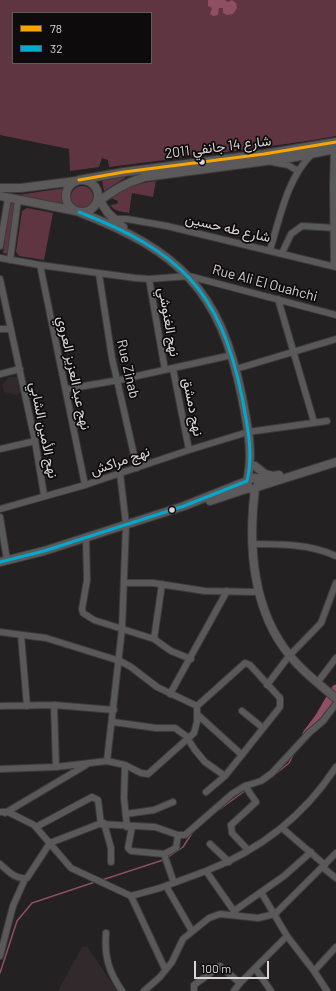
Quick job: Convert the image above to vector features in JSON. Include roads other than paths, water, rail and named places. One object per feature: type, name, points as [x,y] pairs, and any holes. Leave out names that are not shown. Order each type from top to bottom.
[{"type":"main road","name":"شارع 14 جانفي 2011","points":[[97,202],[120,186],[145,177],[312,154],[335,147]]},
{"type":"main road","name":"شارع 14 جانفي 2011","points":[[0,188],[21,188],[78,181],[124,172],[264,154],[335,147]]},
{"type":"main road","points":[[97,202],[88,211],[78,211],[68,204],[66,199],[68,188],[78,181],[90,182],[94,185],[97,202],[108,220]]},
{"type":"main road","points":[[4,197],[78,211],[108,220],[163,255],[189,276],[202,291],[217,318],[236,369],[255,466],[252,484]]},
{"type":"main road","points":[[250,446],[250,471],[252,484],[252,544],[258,592],[272,625],[289,656],[317,683],[336,698]]},
{"type":"main road","points":[[252,484],[296,474],[336,462]]},
{"type":"main road","points":[[255,466],[265,474],[278,476]]},
{"type":"main road","points":[[4,561],[86,538],[278,476],[296,474]]},
{"type":"street","points":[[335,147],[333,185],[335,267]]},
{"type":"street","points":[[270,250],[288,192],[303,163],[312,154]]},
{"type":"street","points":[[264,161],[288,165],[298,171]]},
{"type":"street","points":[[0,246],[4,197]]},
{"type":"street","points":[[10,260],[18,200]]},
{"type":"street","name":"شارع طه حسين","points":[[108,220],[136,220],[168,226],[335,267]]},
{"type":"street","points":[[282,253],[291,234],[302,226],[335,228]]},
{"type":"street","name":"Rue Ali El Ouahchi","points":[[0,258],[40,266],[149,279],[189,276],[336,315]]},
{"type":"street","name":"نهج عبد العزيز العروي","points":[[40,266],[85,485]]},
{"type":"street","name":"Rue Zinab","points":[[99,274],[111,351],[119,380],[137,468]]},
{"type":"street","name":"نهج الأمين الشابي","points":[[0,279],[35,441],[44,496]]},
{"type":"street","name":"نهج الغنوشي","points":[[149,279],[165,370]]},
{"type":"street","points":[[278,299],[314,422]]},
{"type":"street","points":[[0,329],[11,329]]},
{"type":"street","points":[[236,369],[336,339]]},
{"type":"street","points":[[66,389],[173,369],[232,355]]},
{"type":"street","name":"نهج الأمين الشابي","points":[[0,374],[20,369]]},
{"type":"street","name":"نهج دمشق","points":[[173,369],[189,450]]},
{"type":"street","name":"نهج مراكش","points":[[0,509],[85,485],[248,432],[327,421]]},
{"type":"street","points":[[0,449],[35,441]]},
{"type":"street","points":[[107,762],[120,661],[122,629],[126,524],[120,474]]},
{"type":"street","points":[[0,518],[4,561]]},
{"type":"street","points":[[86,538],[87,580],[82,611],[97,621],[154,640],[171,651],[191,659]]},
{"type":"street","points":[[252,544],[277,544],[305,547],[336,556]]},
{"type":"street","points":[[124,583],[162,584],[205,591],[258,592]]},
{"type":"street","points":[[267,685],[289,656],[321,622],[336,583]]},
{"type":"street","points":[[154,640],[162,584]]},
{"type":"street","points":[[170,694],[191,659],[227,591]]},
{"type":"street","points":[[0,632],[46,638],[120,661],[170,694],[198,706]]},
{"type":"street","points":[[21,635],[27,706]]},
{"type":"street","points":[[317,683],[336,658]]},
{"type":"street","points":[[0,769],[56,767],[107,762],[125,765],[141,773],[148,774],[189,739],[194,733],[198,715],[198,706],[245,663],[250,665],[280,698],[280,707],[225,776],[206,792]]},
{"type":"street","points":[[0,956],[13,906],[25,879],[31,874],[50,843],[76,831],[103,823],[129,827],[155,827],[178,836],[185,835],[232,794],[245,786],[261,781],[272,773],[309,733],[323,721],[336,704]]},
{"type":"street","points":[[0,706],[54,705],[114,710]]},
{"type":"street","points":[[54,705],[56,767]]},
{"type":"street","points":[[242,711],[263,728]]},
{"type":"street","points":[[198,715],[242,755]]},
{"type":"street","points":[[113,722],[156,728],[175,728],[189,739],[195,750],[205,762],[225,776]]},
{"type":"street","points":[[0,814],[8,812],[89,763]]},
{"type":"street","points":[[125,765],[126,814],[129,827],[128,848],[130,851],[164,854],[176,848],[178,836]]},
{"type":"street","points":[[8,812],[23,819],[36,828],[50,843],[58,856],[71,868],[131,896],[166,886],[229,862],[282,828],[314,798],[336,767]]},
{"type":"street","points":[[245,786],[256,802],[231,825],[232,833],[248,850]]},
{"type":"street","points":[[36,828],[92,797],[98,800],[111,848],[111,862]]},
{"type":"street","points":[[126,814],[154,810],[174,802]]},
{"type":"street","points":[[282,828],[311,852],[336,878]]},
{"type":"street","points":[[210,844],[229,862]]},
{"type":"street","points":[[235,913],[284,876],[311,852]]},
{"type":"street","points":[[144,991],[160,977],[172,962],[179,945],[192,931],[214,915],[235,913],[258,918],[275,914],[336,853]]},
{"type":"street","points":[[164,854],[174,883]]},
{"type":"street","points":[[0,864],[12,874],[25,879]]},
{"type":"street","points":[[206,871],[235,913]]},
{"type":"street","points":[[166,886],[192,931]]},
{"type":"street","points":[[261,892],[287,936],[314,971],[327,991]]},
{"type":"street","points":[[131,896],[165,969]]},
{"type":"street","points":[[106,933],[107,962],[112,976],[122,991]]},
{"type":"street","points":[[234,991],[240,983],[287,936]]},
{"type":"street","points":[[314,971],[336,946]]},
{"type":"street","points":[[194,991],[194,985],[220,966],[240,983]]},
{"type":"street","points":[[255,968],[271,991]]},
{"type":"waterway","points":[[307,734],[319,718],[336,689]]},
{"type":"waterway","points":[[268,780],[289,763],[294,753]]},
{"type":"waterway","points":[[220,809],[246,790]]},
{"type":"waterway","points":[[168,857],[183,847],[194,830]]},
{"type":"waterway","points":[[102,880],[163,860]]},
{"type":"waterway","points":[[0,973],[17,921],[32,903],[95,882]]}]
